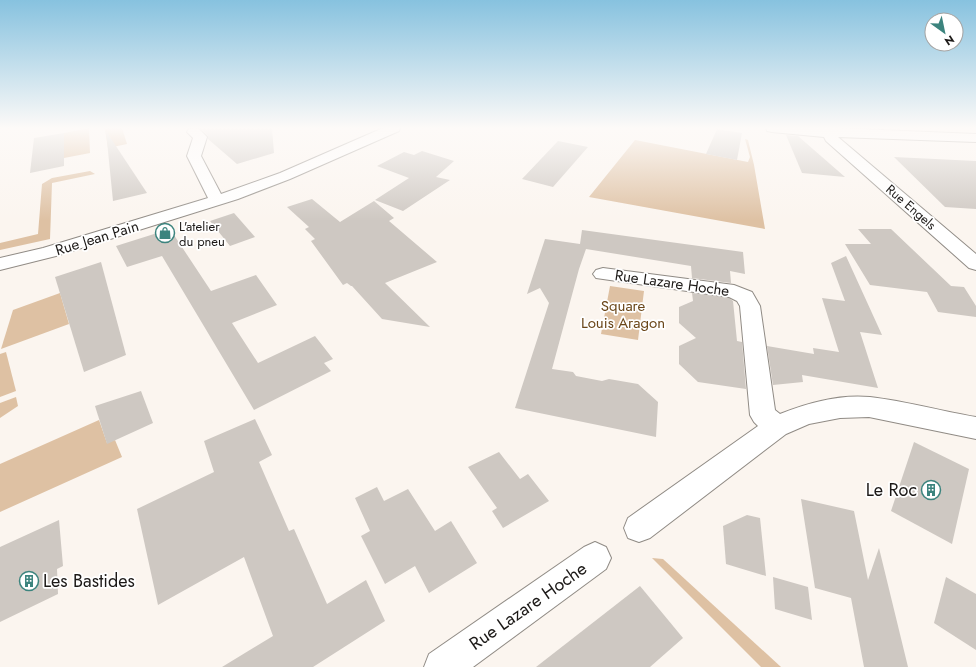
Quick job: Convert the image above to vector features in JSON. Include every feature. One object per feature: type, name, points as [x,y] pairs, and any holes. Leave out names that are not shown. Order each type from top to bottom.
[{"type":"street","points":[[196,159],[217,201]]},
{"type":"street","name":"Rue Jean Pain","points":[[0,264],[49,252],[217,201],[285,176],[323,159]]},
{"type":"street","name":"Rue Engels","points":[[855,159],[976,264]]},
{"type":"street","name":"Rue Lazare Hoche","points":[[602,274],[734,291],[745,296],[750,306],[763,415],[777,427]]},
{"type":"street","points":[[639,528],[777,427],[804,415],[840,408],[869,407],[976,428]]},
{"type":"street","name":"Rue Lazare Hoche","points":[[442,667],[595,558]]},
{"type":"green space","points":[[620,159],[733,159],[748,162],[749,159],[753,159],[765,229],[589,197]]},
{"type":"green space","points":[[90,171],[95,174],[52,183],[50,239],[0,250],[0,243],[38,234],[42,184],[52,178]]},
{"type":"green space","name":"Square Louis Aragon","points":[[610,286],[644,291],[638,340],[601,334]]},
{"type":"green space","points":[[60,293],[69,324],[1,349],[13,310]]},
{"type":"green space","points":[[6,352],[16,391],[0,397],[0,354]]},
{"type":"green space","points":[[16,397],[18,406],[0,418],[0,403]]},
{"type":"green space","points":[[99,420],[107,443],[115,440],[122,457],[0,512],[0,464]]},
{"type":"green space","points":[[652,558],[663,559],[781,667],[761,667]]},
{"type":"building","points":[[32,159],[64,159],[64,166],[30,173]]},
{"type":"building","points":[[109,159],[125,159],[147,193],[113,201]]},
{"type":"building","points":[[231,159],[253,159],[237,164]]},
{"type":"building","points":[[390,159],[448,159],[454,161],[436,177],[450,180],[403,211],[375,200],[409,178],[377,166]]},
{"type":"building","points":[[541,159],[577,159],[553,187],[522,179]]},
{"type":"building","points":[[796,159],[825,159],[845,177],[802,173]]},
{"type":"building","points":[[896,159],[976,161],[976,209],[945,207]]},
{"type":"building","points":[[312,199],[340,222],[374,201],[394,218],[389,221],[437,262],[385,283],[430,327],[382,319],[352,286],[347,283],[343,285],[311,241],[315,239],[305,229],[309,227],[287,207]]},
{"type":"building","points":[[234,213],[255,237],[230,246],[210,221]]},
{"type":"building","points":[[170,229],[211,291],[256,275],[277,305],[232,323],[258,363],[315,336],[333,359],[324,363],[331,371],[254,410],[162,256],[127,267],[116,246]]},
{"type":"building","points":[[858,229],[891,229],[951,286],[964,287],[976,306],[976,317],[938,312],[927,292],[870,285],[845,244],[871,244]]},
{"type":"building","points":[[582,230],[743,252],[745,274],[730,271],[731,283],[692,278],[691,266],[586,249],[579,269],[552,369],[573,372],[576,376],[602,381],[609,379],[638,384],[658,402],[656,437],[515,408],[549,303],[540,288],[527,294],[545,239],[580,244]]},
{"type":"building","points":[[846,256],[882,335],[860,332],[878,388],[802,375],[803,382],[773,385],[767,346],[814,354],[813,348],[839,352],[822,298],[845,301],[831,263]]},
{"type":"building","points":[[101,262],[126,355],[84,372],[55,277]]},
{"type":"building","points":[[692,293],[729,298],[733,301],[737,341],[742,342],[746,389],[698,382],[679,364],[679,346],[696,338],[679,323],[679,307],[693,301]]},
{"type":"building","points":[[141,391],[153,423],[107,444],[95,406]]},
{"type":"building","points":[[255,419],[272,455],[259,462],[289,531],[294,529],[327,604],[366,580],[385,621],[313,667],[222,667],[273,636],[244,557],[158,605],[137,509],[214,472],[204,441]]},
{"type":"building","name":"Le Roc","points":[[914,442],[969,469],[952,544],[891,511]]},
{"type":"building","points":[[499,452],[520,479],[528,474],[549,501],[503,528],[492,511],[497,508],[468,467]]},
{"type":"building","points":[[377,487],[384,501],[408,489],[435,531],[451,521],[477,563],[429,593],[415,566],[385,584],[361,536],[370,531],[355,498]]},
{"type":"building","points":[[801,499],[854,511],[868,580],[879,548],[908,667],[864,667],[851,598],[815,588]]},
{"type":"building","points":[[747,515],[760,518],[766,576],[726,564],[723,526]]},
{"type":"building","name":"Les Bastides","points":[[59,520],[63,566],[57,569],[58,594],[0,622],[0,547]]},
{"type":"building","points":[[773,577],[808,587],[812,620],[775,609]]},
{"type":"building","points":[[946,577],[976,594],[976,650],[934,623]]},
{"type":"building","points":[[640,586],[683,638],[650,667],[536,667]]},
{"type":"place","name":"L'atelier du pneu","points":[[165,233]]},
{"type":"place","name":"Le Roc","points":[[931,490]]},
{"type":"place","name":"Les Bastides","points":[[29,581]]}]
